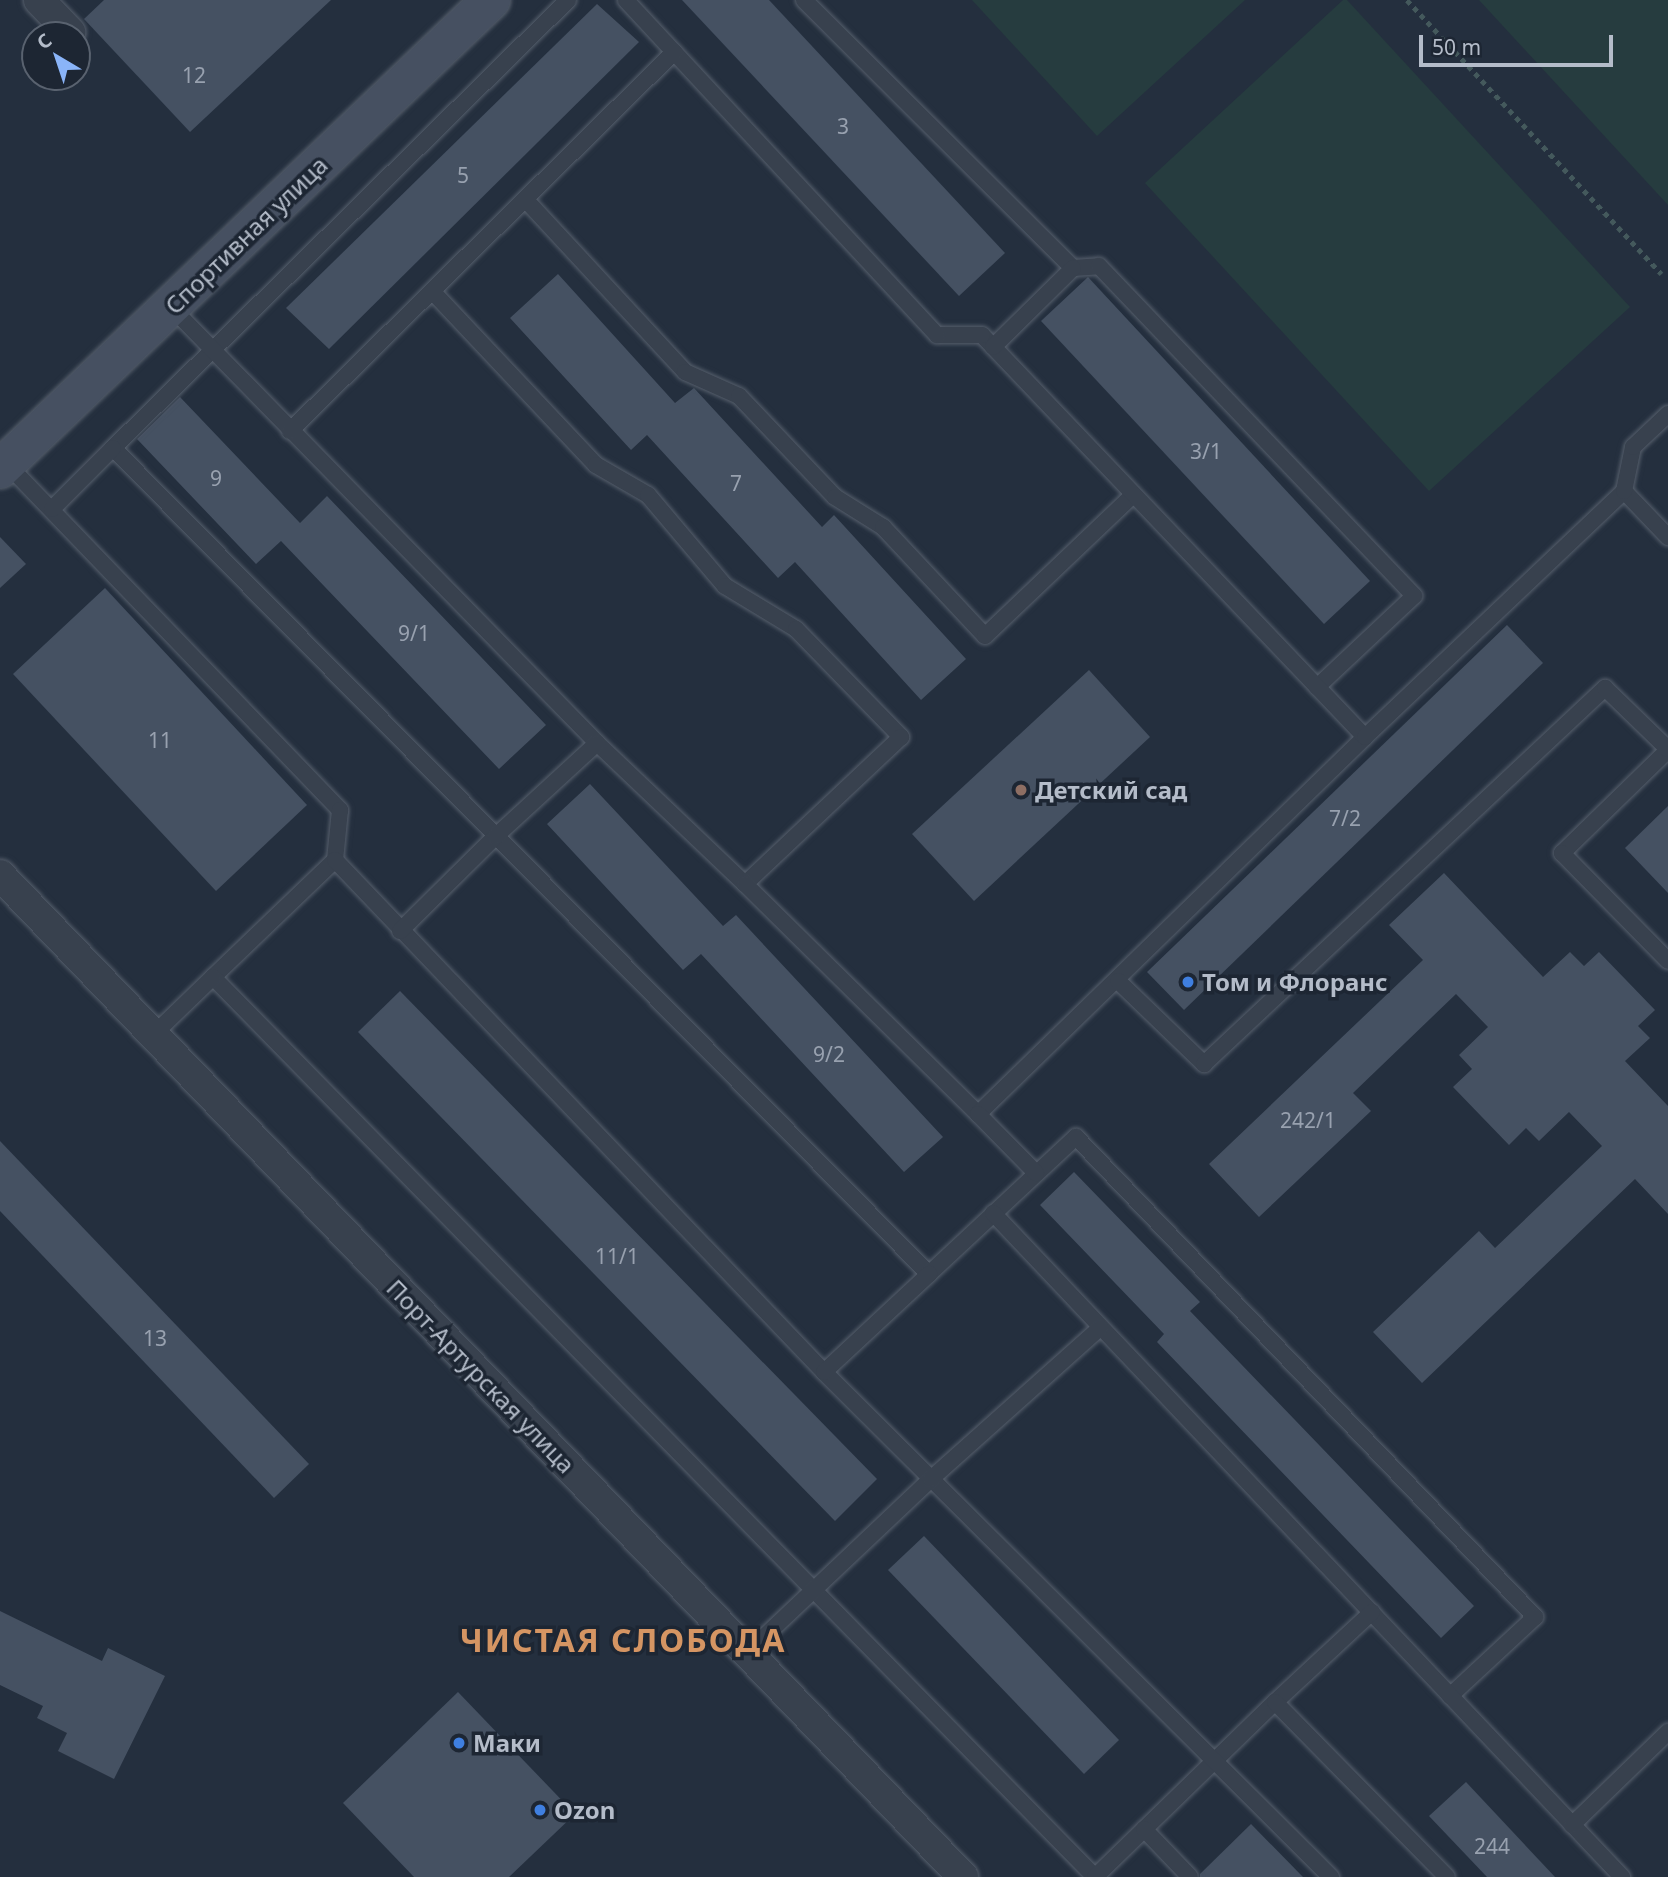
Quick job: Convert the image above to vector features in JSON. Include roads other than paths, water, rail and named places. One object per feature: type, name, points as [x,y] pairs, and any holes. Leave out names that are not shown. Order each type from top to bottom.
[{"type":"street","points":[[40,0],[60,21]]},
{"type":"street","name":"Спортивная улица","points":[[3,466],[487,1]]},
{"type":"street","name":"Порт-Артурская улица","points":[[0,875],[963,1877]]},
{"type":"lane","points":[[52,509],[568,0]]},
{"type":"lane","points":[[804,0],[1073,268]]},
{"type":"lane","points":[[635,3],[674,52],[937,335],[982,335],[1365,737]]},
{"type":"lane","points":[[290,431],[674,52]]},
{"type":"lane","points":[[525,199],[685,372],[740,396],[835,497],[883,527],[985,636],[1133,495]]},
{"type":"lane","points":[[993,347],[1073,268],[1099,266],[1414,596],[1317,687]]},
{"type":"lane","points":[[432,291],[596,465],[648,495],[725,586],[796,629],[901,737],[745,884]]},
{"type":"lane","points":[[171,307],[597,743],[745,884],[1036,1173]]},
{"type":"lane","points":[[978,1114],[1118,981],[1365,737],[1624,491],[1633,447],[1668,414]]},
{"type":"lane","points":[[113,448],[929,1274]]},
{"type":"lane","points":[[3,466],[52,509],[340,810],[335,860],[153,1035]]},
{"type":"lane","points":[[1624,491],[1668,537]]},
{"type":"lane","points":[[1118,981],[1204,1064],[1605,688],[1668,749],[1562,853],[1668,961]]},
{"type":"lane","points":[[400,931],[496,836],[597,743]]},
{"type":"lane","points":[[335,860],[824,1372],[1331,1877]]},
{"type":"lane","points":[[213,977],[1095,1877],[1371,1612]]},
{"type":"lane","points":[[824,1372],[1076,1137],[1535,1617],[1450,1696]]},
{"type":"lane","points":[[993,1213],[1622,1877]]},
{"type":"lane","points":[[747,1653],[931,1479],[1100,1328]]},
{"type":"lane","points":[[1275,1702],[1447,1877]]},
{"type":"lane","points":[[1572,1825],[1668,1732]]},
{"type":"lane","points":[[1144,1829],[1190,1877]]},
{"type":"place","name":"Детский сад","points":[[1021,790]]},
{"type":"place","name":"Том и Флоранс","points":[[1188,982]]},
{"type":"place","name":"Маки","points":[[459,1743]]},
{"type":"place","name":"Ozon","points":[[540,1810]]},
{"type":"district","name":"ЧИСТАЯ СЛОБОДА","points":[[623,1640]]}]
